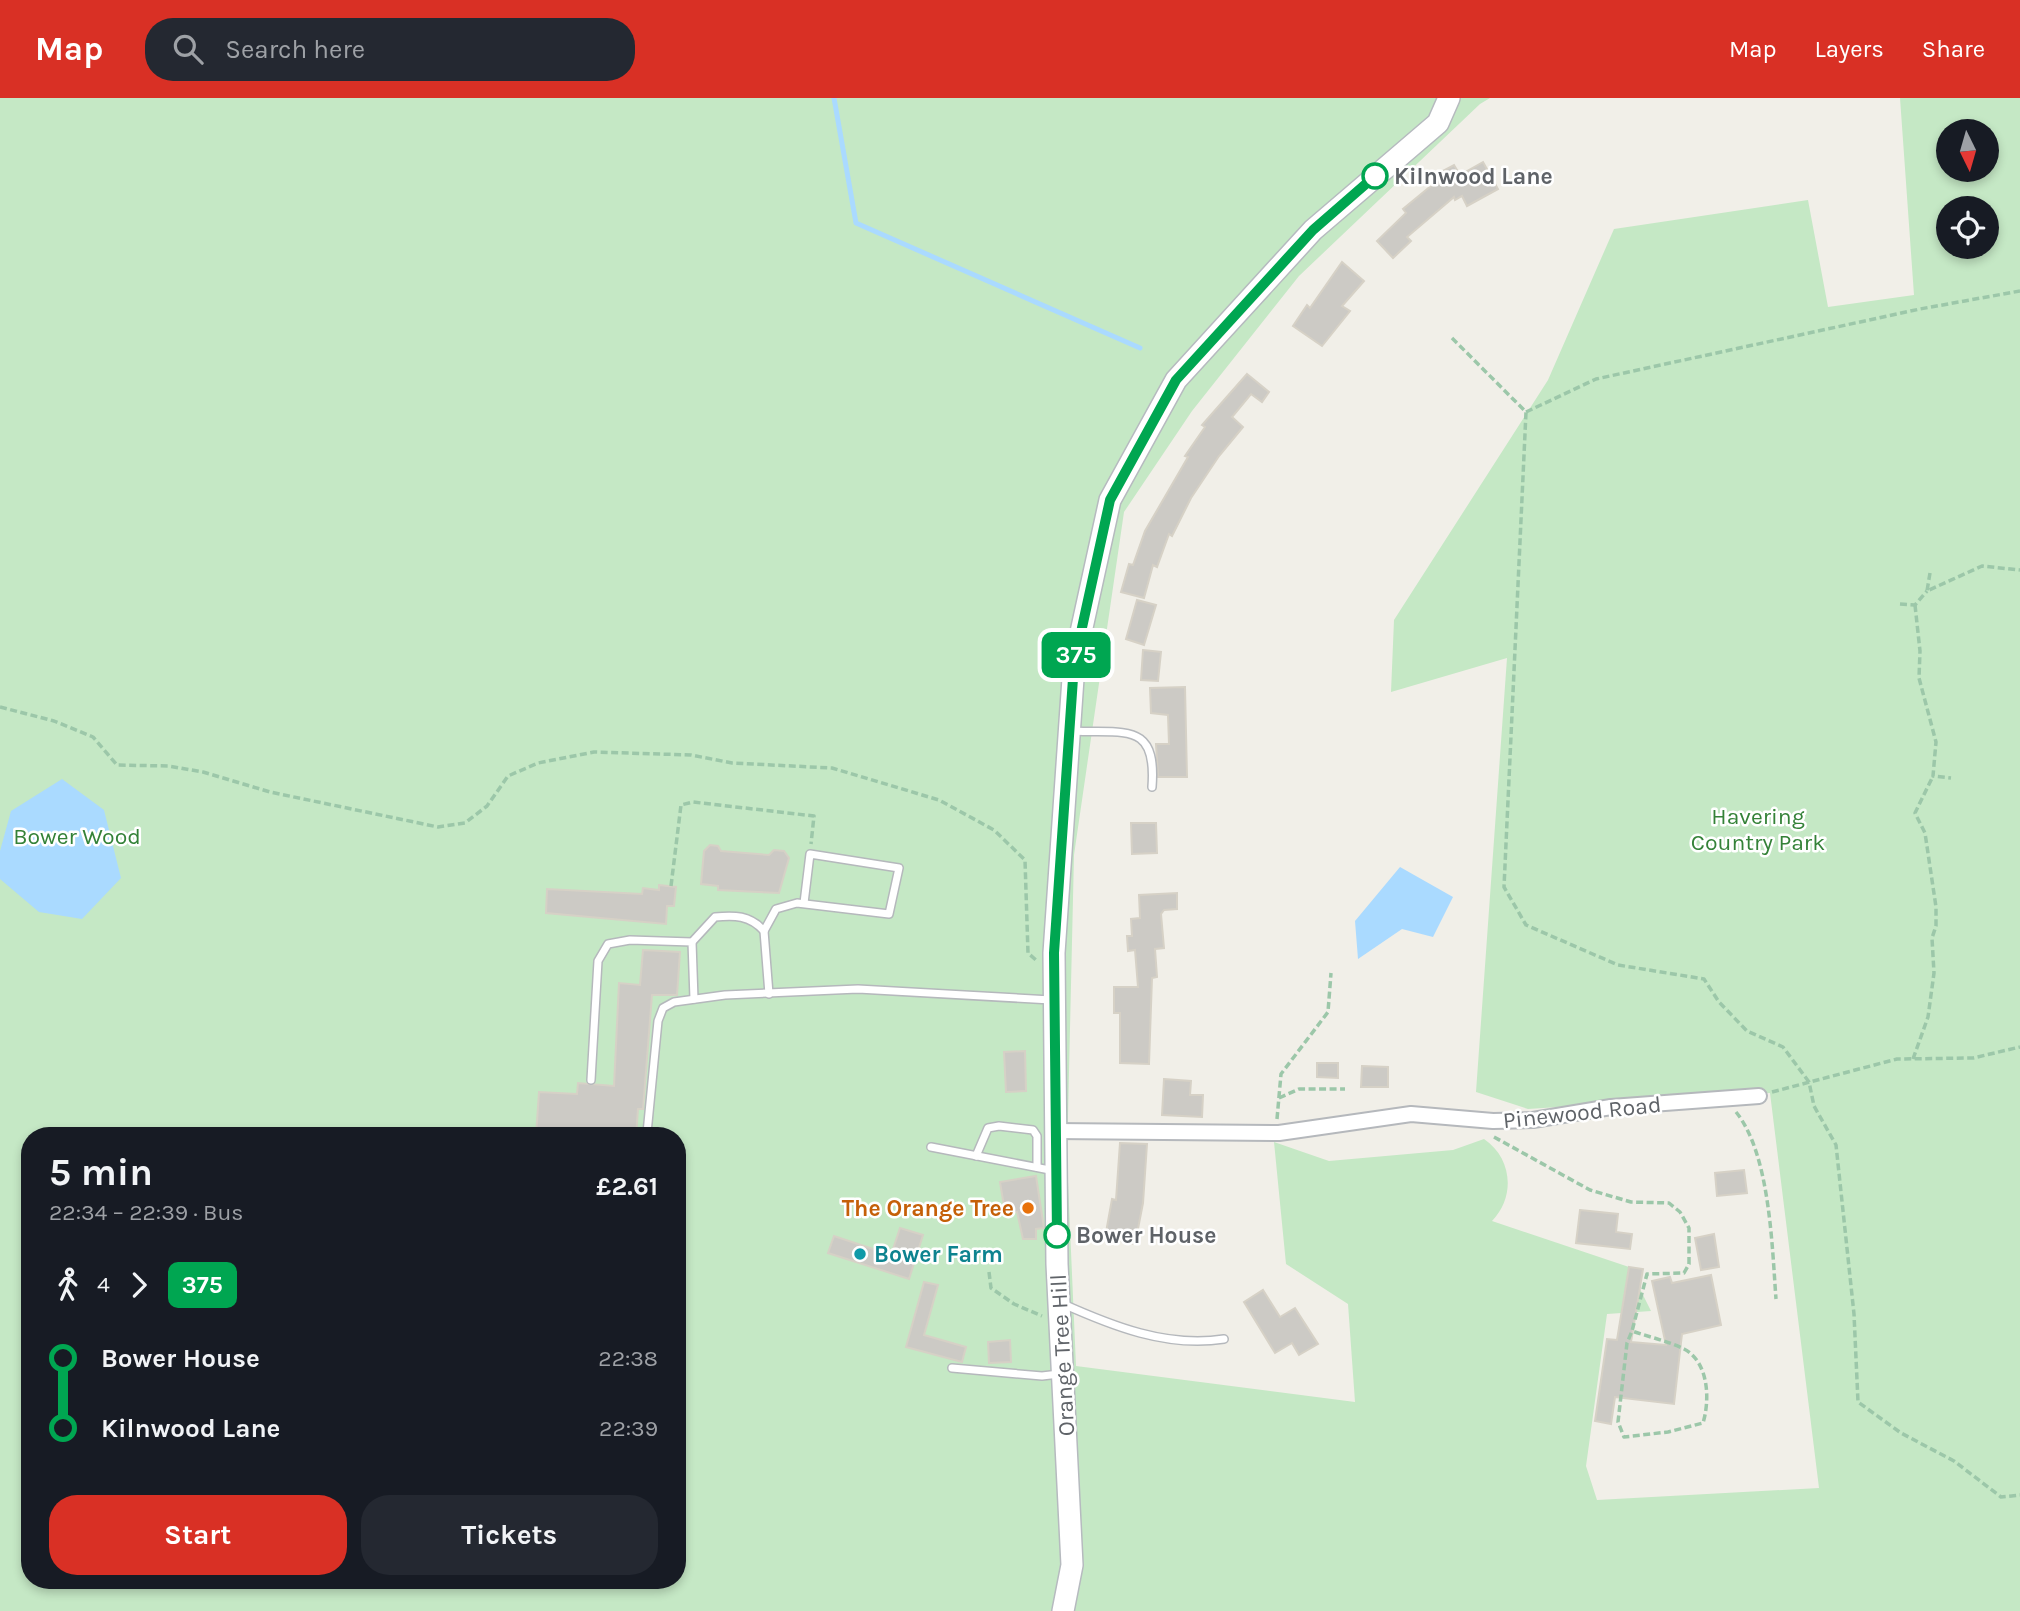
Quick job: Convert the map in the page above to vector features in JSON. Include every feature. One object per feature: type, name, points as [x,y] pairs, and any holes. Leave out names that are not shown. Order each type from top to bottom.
[{"type":"main road","name":"Orange Tree Hill","points":[[1063,1611],[1072,1565],[1060,1309],[1046,1169],[1055,1130],[1054,976],[1074,664],[1110,500],[1176,380],[1313,230],[1438,123],[1449,98]]},
{"type":"street","name":"Pinewood Road","points":[[1055,1130],[1276,1133],[1411,1114],[1533,1120],[1611,1107],[1759,1096]]},
{"type":"lane","points":[[1069,731],[1135,735],[1146,741],[1151,751],[1152,787]]},
{"type":"lane","points":[[769,994],[764,931],[776,909],[804,904],[889,914],[899,868],[810,854],[804,904]]},
{"type":"lane","points":[[694,999],[692,942],[715,917],[736,914],[758,924],[764,931]]},
{"type":"lane","points":[[591,1080],[598,961],[608,944],[630,940],[692,942]]},
{"type":"lane","points":[[648,1127],[659,1021],[663,1008],[674,1002],[858,989],[1055,1000]]},
{"type":"lane","points":[[931,1147],[976,1156],[1046,1169],[1033,1130],[999,1126],[988,1128],[976,1156]]},
{"type":"lane","points":[[1060,1309],[1171,1341],[1195,1344],[1224,1339]]},
{"type":"lane","points":[[953,1368],[1042,1376],[1063,1374]]},
{"type":"path","points":[[1527,412],[1596,379],[1920,309],[2020,291]]},
{"type":"path","points":[[1452,338],[1527,412],[1504,887],[1526,925],[1618,965],[1704,979],[1719,1002],[1747,1031],[1783,1047],[1809,1082],[1814,1106],[1836,1145],[1854,1314],[1858,1402],[1901,1433],[1954,1461],[2001,1497],[2020,1494]]},
{"type":"path","points":[[1913,1059],[1928,1017],[1934,973],[1932,938],[1936,907],[1925,833],[1915,813],[1927,795],[1933,776],[1936,742],[1919,678],[1920,651],[1915,606],[1927,591],[1982,566],[2020,570]]},
{"type":"path","points":[[1927,591],[1930,573]]},
{"type":"path","points":[[1900,604],[1915,606]]},
{"type":"path","points":[[0,707],[54,721],[93,737],[117,765],[168,766],[203,772],[270,792],[438,827],[465,824],[488,806],[508,776],[538,762],[594,752],[691,755],[732,763],[832,768],[939,800],[994,830],[1026,860],[1028,953],[1054,976]]},
{"type":"path","points":[[1933,776],[1951,778]]},
{"type":"path","points":[[671,886],[681,806],[693,802],[814,816],[810,854]]},
{"type":"path","points":[[1276,1133],[1281,1074],[1328,1012],[1331,973]]},
{"type":"path","points":[[1759,1096],[1897,1059],[1973,1058],[2020,1047]]},
{"type":"path","points":[[1279,1098],[1299,1089],[1345,1089]]},
{"type":"path","points":[[1725,1099],[1747,1128],[1756,1153],[1772,1247],[1776,1299]]},
{"type":"path","points":[[1466,1118],[1519,1153],[1590,1190],[1631,1202],[1669,1203],[1680,1212],[1689,1228],[1689,1264],[1684,1273],[1647,1274],[1627,1343],[1618,1422],[1624,1437],[1668,1432],[1703,1423],[1709,1404],[1703,1372],[1687,1350],[1632,1331]]},
{"type":"path","points":[[989,1272],[991,1288],[1014,1304],[1040,1316],[1060,1309]]},
{"type":"green space","points":[[0,98],[1490,98],[1480,104],[1299,276],[1192,411],[1124,512],[1074,855],[1067,1159],[1076,1366],[1355,1402],[1348,1304],[1286,1264],[1274,1142],[1329,1161],[1453,1150],[1484,1139],[1500,1156],[1508,1178],[1505,1200],[1492,1221],[1629,1267],[1651,1311],[1607,1314],[1586,1466],[1597,1500],[1819,1488],[1770,1093],[1528,1109],[1476,1092],[1507,658],[1391,692],[1394,620],[1548,380],[1614,229],[1808,200],[1828,307],[1914,295],[1900,98],[2020,98],[2020,1611],[0,1611]]},
{"type":"water","points":[[62,779],[104,810],[121,878],[82,919],[39,912],[0,879],[0,851],[11,811]]},
{"type":"water","points":[[1400,867],[1453,897],[1433,937],[1402,929],[1358,959],[1355,921]]},
{"type":"building","points":[[1483,162],[1498,189],[1467,206],[1462,196],[1455,200],[1454,197],[1407,237],[1411,241],[1393,258],[1377,241],[1406,213],[1403,209],[1443,176],[1441,172],[1454,165],[1460,175]]},
{"type":"building","points":[[1342,262],[1364,281],[1342,306],[1350,311],[1322,346],[1293,326],[1307,305],[1310,308]]},
{"type":"building","points":[[1247,374],[1269,392],[1262,402],[1251,394],[1232,417],[1243,427],[1219,456],[1191,498],[1172,536],[1169,534],[1157,567],[1153,565],[1144,598],[1121,592],[1129,564],[1133,565],[1145,531],[1188,457],[1185,456],[1205,427],[1202,425]]},
{"type":"building","points":[[1137,600],[1156,605],[1144,645],[1126,639]]},
{"type":"building","points":[[1143,650],[1161,652],[1158,681],[1141,680]]},
{"type":"building","points":[[1185,687],[1187,777],[1158,777],[1156,744],[1169,744],[1168,715],[1151,713],[1150,688]]},
{"type":"building","points":[[1131,823],[1156,823],[1157,853],[1132,854]]},
{"type":"building","points":[[710,845],[718,846],[721,851],[769,855],[774,850],[784,851],[789,858],[779,893],[718,890],[718,886],[701,884],[704,851]]},
{"type":"building","points":[[659,885],[676,887],[674,906],[667,906],[666,924],[546,913],[547,889],[642,894],[643,888],[659,890]]},
{"type":"building","points":[[1177,893],[1177,909],[1164,910],[1161,914],[1164,948],[1155,949],[1157,977],[1152,978],[1149,1064],[1120,1063],[1120,1013],[1114,1013],[1114,987],[1138,987],[1135,950],[1128,951],[1127,936],[1132,936],[1131,919],[1140,918],[1139,895]]},
{"type":"building","points":[[643,950],[680,952],[677,995],[652,995],[643,1109],[638,1109],[637,1127],[537,1127],[539,1092],[577,1094],[578,1083],[614,1086],[619,983],[640,985]]},
{"type":"building","points":[[1025,1051],[1026,1091],[1006,1092],[1004,1052]]},
{"type":"building","points":[[1317,1063],[1338,1063],[1338,1078],[1317,1077]]},
{"type":"building","points":[[1362,1066],[1388,1067],[1388,1087],[1361,1087]]},
{"type":"building","points":[[1164,1079],[1191,1081],[1190,1095],[1203,1095],[1202,1117],[1162,1115]]},
{"type":"building","points":[[1120,1143],[1147,1144],[1143,1203],[1135,1244],[1105,1238],[1112,1199],[1116,1200]]},
{"type":"building","points":[[1744,1170],[1747,1193],[1717,1196],[1715,1173]]},
{"type":"building","points":[[1036,1176],[1044,1228],[1036,1229],[1036,1239],[1023,1239],[1017,1212],[1005,1212],[1000,1182]]},
{"type":"building","points":[[1580,1210],[1618,1214],[1616,1232],[1632,1234],[1630,1249],[1576,1243]]},
{"type":"building","name":"Bower Farm","points":[[900,1228],[923,1235],[909,1279],[828,1253],[834,1236],[891,1255]]},
{"type":"building","points":[[1714,1234],[1719,1267],[1701,1270],[1695,1238]]},
{"type":"building","points":[[1629,1267],[1643,1269],[1631,1342],[1666,1345],[1652,1281],[1670,1277],[1672,1283],[1711,1275],[1721,1325],[1682,1334],[1674,1404],[1615,1397],[1611,1424],[1595,1421],[1607,1339],[1617,1340]]},
{"type":"building","points":[[924,1282],[938,1285],[924,1335],[966,1347],[962,1362],[906,1347]]},
{"type":"building","points":[[1263,1290],[1280,1317],[1295,1308],[1318,1344],[1299,1355],[1292,1343],[1275,1353],[1244,1302]]},
{"type":"building","points":[[1010,1340],[1011,1362],[989,1363],[988,1342]]},
{"type":"waterway","points":[[834,98],[856,223],[1140,348]]},
{"type":"bus line","name":"375","points":[[1057,1235],[1054,953],[1074,664],[1110,500],[1176,380],[1313,230],[1375,176]]},
{"type":"place","name":"Kilnwood Lane","points":[[1375,176]]},
{"type":"place","name":"The Orange Tree","points":[[1028,1208]]},
{"type":"place","name":"Bower House","points":[[1057,1235]]},
{"type":"place","name":"Bower Farm","points":[[860,1254]]},
{"type":"park label","name":"Havering Country Park","points":[[1758,829]]},
{"type":"park label","name":"Bower Wood","points":[[77,836]]}]
